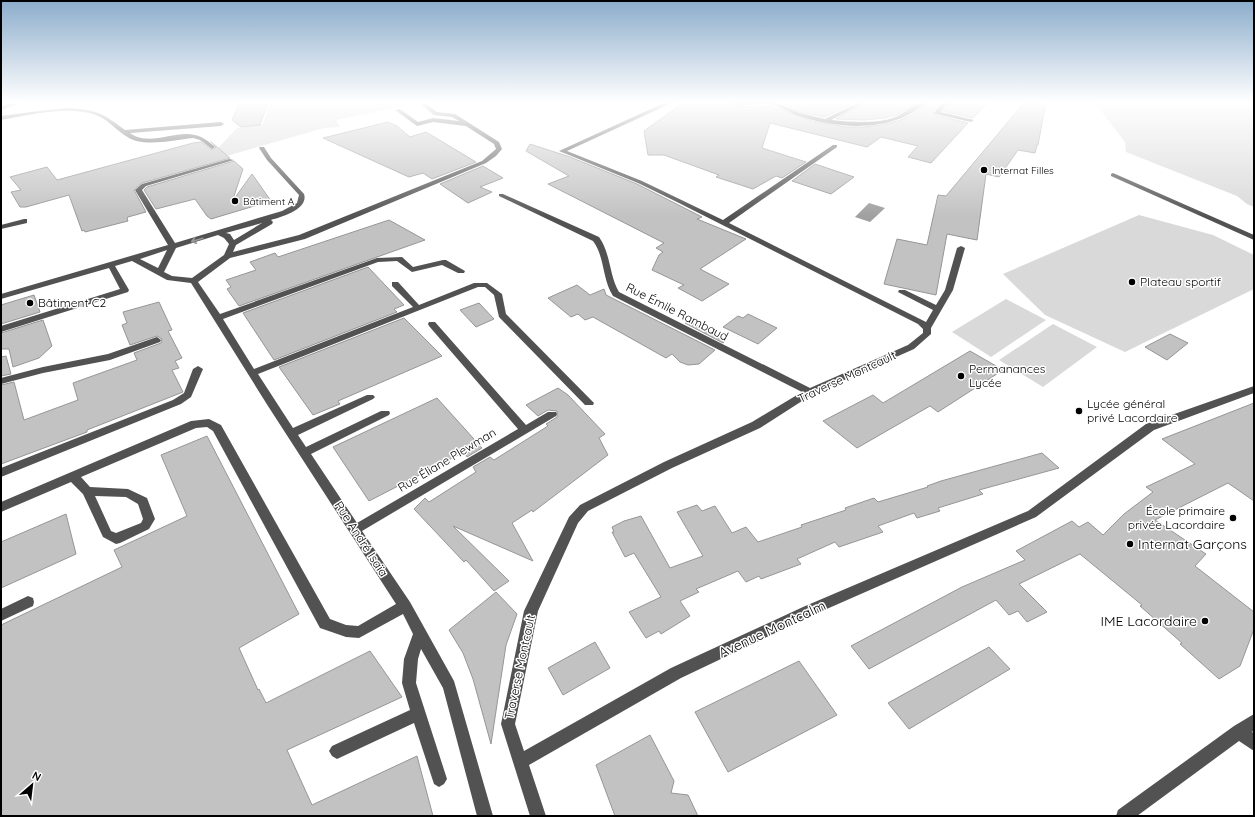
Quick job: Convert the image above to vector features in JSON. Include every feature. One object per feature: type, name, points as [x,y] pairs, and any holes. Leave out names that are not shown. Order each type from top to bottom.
[{"type":"street","points":[[203,140],[212,147]]},
{"type":"street","points":[[133,258],[170,278],[194,281],[227,256],[302,237],[484,162],[494,155],[499,149],[497,143],[493,140]]},
{"type":"street","points":[[586,140],[562,151],[640,182],[921,322],[927,328],[949,290],[961,248]]},
{"type":"street","points":[[724,223],[834,146]]},
{"type":"street","points":[[1,297],[218,234],[293,209],[300,203],[302,195],[269,159],[262,148]]},
{"type":"street","points":[[173,246],[138,190],[144,185],[231,160]]},
{"type":"street","points":[[1113,175],[1254,238]]},
{"type":"street","name":"Rue Émile Rambaud","points":[[501,195],[596,239],[603,250],[612,288],[616,294],[810,392]]},
{"type":"street","points":[[227,256],[233,244],[281,214]]},
{"type":"street","points":[[1,227],[24,221]]},
{"type":"street","points":[[218,234],[227,236],[233,244]]},
{"type":"street","points":[[160,272],[173,246]]},
{"type":"street","points":[[218,318],[377,260],[399,259],[412,270],[443,262],[461,271]]},
{"type":"street","points":[[1,329],[124,290],[111,265]]},
{"type":"street","name":"Rue André Isaïa","points":[[194,281],[252,373],[405,606],[449,686],[485,816]]},
{"type":"street","points":[[395,284],[418,308]]},
{"type":"street","points":[[252,373],[477,285],[487,286],[498,294],[502,314],[589,403]]},
{"type":"street","points":[[902,292],[939,309]]},
{"type":"street","points":[[432,324],[525,430]]},
{"type":"street","name":"Traverse Montcault","points":[[538,816],[508,724],[531,611],[573,520],[584,508],[668,466],[756,425],[810,392],[911,347],[927,334],[927,328]]},
{"type":"street","points":[[1,381],[36,371],[110,357],[158,340]]},
{"type":"street","points":[[1,473],[177,402],[188,395],[198,369]]},
{"type":"street","name":"Avenue Montcalm","points":[[520,761],[676,673],[808,612],[1032,514],[1150,427],[1254,389]]},
{"type":"street","points":[[292,433],[370,397]]},
{"type":"street","points":[[304,453],[385,413]]},
{"type":"street","name":"Rue Éliane Plewman","points":[[355,530],[552,414]]},
{"type":"street","points":[[1,506],[195,424],[209,423],[217,428],[325,624],[346,631],[359,632],[405,606]]},
{"type":"street","points":[[73,476],[86,490],[107,534],[116,539],[145,526],[148,519],[143,501],[128,493],[86,490]]},
{"type":"street","points":[[1,615],[28,602]]},
{"type":"street","points":[[420,634],[411,659],[409,682],[439,779]]},
{"type":"street","points":[[337,751],[419,713]]},
{"type":"street","points":[[1124,816],[1254,721]]},
{"type":"street","points":[[1239,731],[1254,743]]},
{"type":"shaded area","points":[[226,140],[282,140],[205,162]]},
{"type":"shaded area","points":[[1124,140],[1254,140],[1254,207],[1247,204],[1237,196],[1126,152]]},
{"type":"shaded area","points":[[869,203],[885,208],[870,222],[855,217]]},
{"type":"shaded area","name":"Plateau sportif","points":[[1139,215],[1213,235],[1254,255],[1254,289],[1125,352],[1045,315],[1003,274]]},
{"type":"shaded area","points":[[1006,299],[1046,320],[991,357],[952,332]]},
{"type":"shaded area","points":[[1053,324],[1097,347],[1043,387],[999,360]]},
{"type":"building","points":[[328,140],[440,140],[476,162],[432,179],[423,173],[409,177]]},
{"type":"building","points":[[646,140],[765,140],[762,148],[806,162],[782,178],[776,176],[753,189],[716,177],[719,175],[664,155],[648,155]]},
{"type":"building","points":[[839,140],[877,140],[867,147]]},
{"type":"building","points":[[894,140],[952,140],[931,163],[908,157],[918,146]]},
{"type":"building","points":[[993,140],[1039,140],[1035,153],[1018,150],[999,177],[986,174],[977,240],[947,234],[936,295],[884,284],[897,239],[927,245],[938,195],[946,196]]},
{"type":"building","points":[[210,141],[230,158],[142,183],[134,190],[146,212],[128,217],[128,221],[85,232],[84,230],[82,231],[69,195],[26,207],[20,207],[11,192],[21,190],[10,177],[47,167],[57,180],[193,143],[201,142],[212,150],[216,147]]},
{"type":"building","points":[[530,144],[570,157],[637,184],[702,217],[697,219],[746,239],[700,269],[729,284],[702,301],[678,288],[684,285],[652,270],[659,255],[663,252],[656,248],[664,243],[548,184],[569,176],[526,151]]},
{"type":"building","points":[[234,161],[243,169],[233,199],[252,174],[271,201],[211,219],[207,216],[195,199],[156,209],[144,190],[147,187]]},
{"type":"building","points":[[815,164],[854,177],[831,194],[792,181]]},
{"type":"building","points":[[483,166],[503,178],[480,187],[492,192],[468,203],[440,184]]},
{"type":"building","points":[[389,220],[425,240],[239,306],[227,289],[231,287],[226,280],[256,270],[250,262],[275,253],[278,257]]},
{"type":"building","points":[[368,267],[404,305],[394,309],[397,312],[274,360],[243,313]]},
{"type":"building","points":[[577,285],[590,295],[604,289],[606,295],[715,350],[699,364],[688,365],[680,362],[672,354],[666,358],[593,317],[585,320],[578,314],[571,317],[548,298]]},
{"type":"building","points":[[34,295],[40,312],[1,324],[1,305]]},
{"type":"building","points":[[159,302],[172,330],[168,331],[182,358],[175,361],[179,368],[172,370],[183,392],[87,430],[87,432],[1,464],[1,385],[14,382],[24,420],[78,400],[73,383],[137,360],[134,353],[161,343],[162,339],[157,336],[130,345],[122,325],[127,323],[123,312]]},
{"type":"building","points":[[479,303],[494,319],[476,327],[460,310]]},
{"type":"building","points":[[748,314],[777,328],[758,344],[723,327],[738,316],[743,318]]},
{"type":"building","points":[[404,318],[442,356],[338,401],[340,404],[313,415],[279,367]]},
{"type":"building","points":[[43,320],[52,346],[39,358],[13,367],[9,349],[1,349],[1,333]]},
{"type":"building","points":[[688,321],[726,340],[723,343],[685,323]]},
{"type":"building","points":[[1170,334],[1188,343],[1167,360],[1145,347]]},
{"type":"building","points":[[970,351],[1003,370],[938,412],[930,406],[857,448],[823,421],[873,395],[883,403]]},
{"type":"building","points":[[6,356],[11,374],[1,376],[1,357]]},
{"type":"building","points":[[558,388],[568,395],[605,434],[599,438],[608,455],[533,512],[532,510],[512,523],[533,561],[453,526],[509,581],[494,591],[466,560],[464,562],[414,509],[425,498],[429,502],[476,472],[473,467],[490,457],[494,460],[548,426],[546,424],[557,417],[557,411],[548,410],[538,416],[526,405]]},
{"type":"building","points":[[437,398],[482,448],[467,457],[464,452],[369,501],[333,447]]},
{"type":"building","points":[[1254,403],[1254,501],[1228,483],[1155,520],[1206,554],[1195,566],[1254,612],[1254,629],[1240,666],[1219,679],[1180,644],[1182,643],[1140,606],[1142,605],[1080,554],[1019,584],[1047,612],[1027,622],[1018,611],[1009,615],[996,600],[869,669],[851,646],[962,587],[1025,560],[1016,551],[1072,521],[1079,527],[1088,522],[1103,535],[1124,514],[1153,492],[1146,487],[1195,464],[1162,439]]},
{"type":"building","points":[[207,436],[299,614],[239,648],[258,690],[259,689],[266,703],[370,651],[402,697],[287,750],[312,805],[417,756],[433,816],[1,816],[1,625],[122,567],[114,550],[187,516],[161,455]]},
{"type":"building","points":[[1042,453],[1059,468],[979,490],[983,494],[938,508],[940,511],[917,518],[914,513],[878,526],[883,532],[839,547],[835,542],[797,559],[801,564],[761,579],[759,576],[746,582],[738,571],[696,589],[699,592],[680,601],[690,616],[661,634],[659,631],[646,638],[629,612],[661,597],[634,553],[625,557],[612,532],[614,532],[612,527],[624,521],[641,516],[670,568],[703,556],[677,512],[697,505],[702,511],[715,506],[732,533],[746,527],[758,542],[802,527],[801,525],[846,510],[845,508],[874,498],[878,502],[928,487],[927,486],[941,481]]},
{"type":"building","points":[[66,514],[76,554],[1,588],[1,542]]},
{"type":"building","points":[[496,592],[517,614],[506,645],[491,744],[473,679],[463,653],[449,630]]},
{"type":"building","points":[[595,642],[610,668],[563,695],[548,668]]},
{"type":"building","points":[[989,647],[1010,669],[909,729],[888,703]]},
{"type":"building","points":[[799,661],[837,715],[728,772],[695,712]]},
{"type":"building","points":[[650,735],[674,781],[671,793],[688,795],[698,816],[615,816],[596,765]]},
{"type":"place","name":"Internat Filles","points":[[984,170]]},
{"type":"place","name":"Bâtiment A","points":[[235,201]]},
{"type":"place","name":"Plateau sportif","points":[[1132,282]]},
{"type":"place","name":"Bâtiment C2","points":[[30,303]]},
{"type":"place","name":"Permanances Lycée","points":[[961,376]]},
{"type":"place","name":"Lycée général privé Lacordaire","points":[[1079,411]]},
{"type":"place","name":"École primaire privée Lacordaire","points":[[1233,518]]},
{"type":"place","name":"Internat Garçons","points":[[1130,544]]},
{"type":"place","name":"IME Lacordaire","points":[[1205,621]]}]
